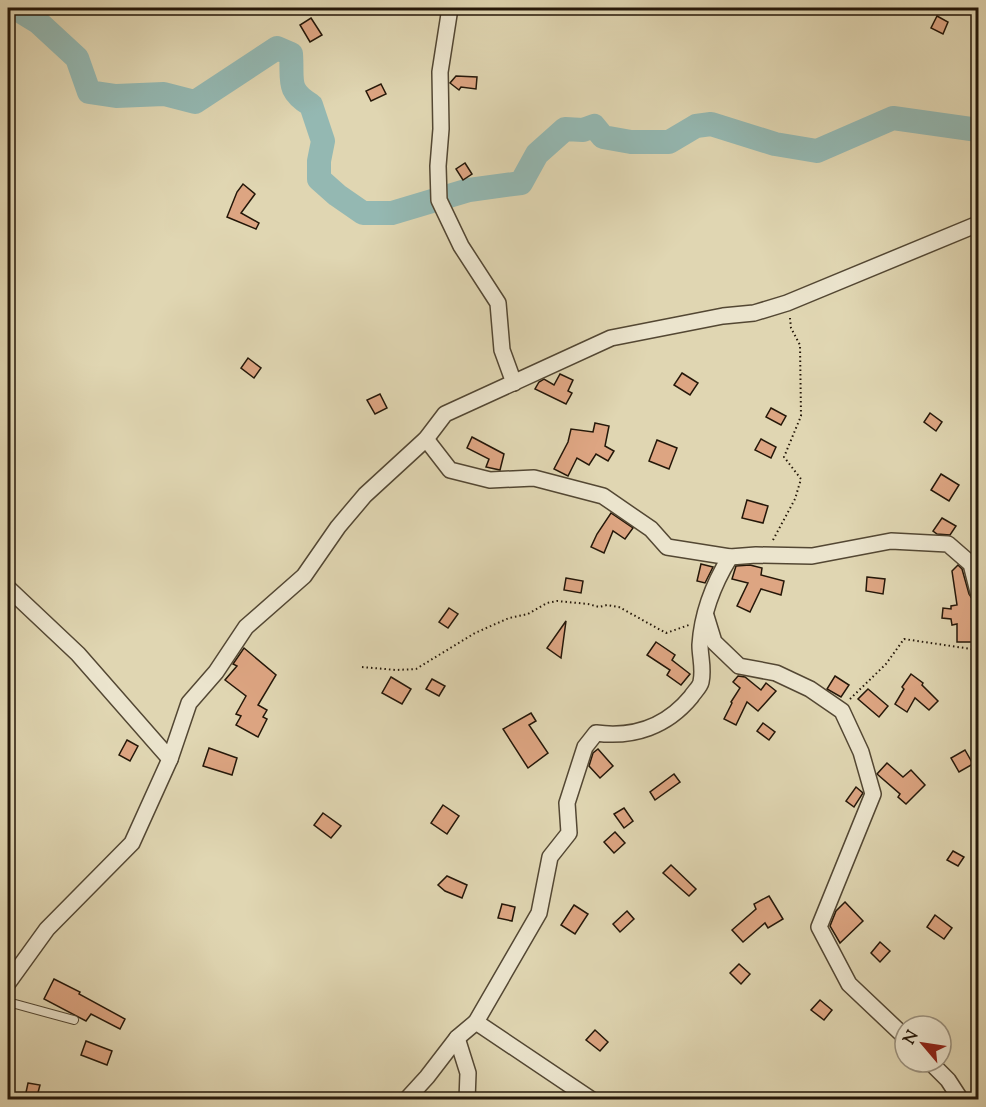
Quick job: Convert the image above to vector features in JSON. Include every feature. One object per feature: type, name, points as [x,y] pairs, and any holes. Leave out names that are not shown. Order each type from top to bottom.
[{"type":"street","points":[[450,8],[440,72],[439,200],[461,246],[498,303],[502,350],[514,383]]},
{"type":"street","points":[[8,983],[47,929],[132,843],[170,759],[189,703],[216,672],[246,627],[304,576],[338,527],[365,495],[426,439],[445,414],[611,338],[723,316],[754,314],[787,303],[978,224]]},
{"type":"street","points":[[426,439],[450,470],[490,480],[534,478],[603,496],[651,529],[667,546],[730,558],[812,556],[891,541],[948,544],[971,564],[978,592]]},
{"type":"street","points":[[406,1100],[457,1038],[476,1022],[539,913],[550,857],[569,833],[567,802],[585,747],[596,733],[611,735],[638,732],[663,723],[684,705],[701,683],[700,646],[705,614],[723,568],[730,558]]},
{"type":"street","points":[[8,588],[78,654],[170,759]]},
{"type":"street","points":[[705,614],[714,642],[739,666],[776,673],[810,689],[842,711],[861,752],[873,794],[819,927],[849,984],[893,1026]]},
{"type":"street","points":[[476,1022],[592,1100]]},
{"type":"street","points":[[457,1038],[468,1073],[467,1100]]},
{"type":"street","points":[[942,1074],[961,1100]]},
{"type":"lane","points":[[8,1002],[74,1020]]},
{"type":"path","points":[[780,556],[773,539],[795,499],[801,479],[784,457],[801,416],[800,345],[791,328],[787,303]]},
{"type":"path","points":[[362,667],[416,669],[475,633],[557,601],[588,604],[598,608],[607,605],[620,607],[666,633],[684,628],[705,614]]},
{"type":"path","points":[[842,711],[852,696],[886,664],[904,639],[978,650]]},
{"type":"building","points":[[937,16],[948,22],[943,34],[931,28]]},
{"type":"building","points":[[311,18],[322,35],[310,42],[300,25]]},
{"type":"building","points":[[456,76],[477,77],[476,89],[461,87],[459,90],[450,83]]},
{"type":"building","points":[[381,84],[386,94],[371,101],[366,91]]},
{"type":"building","points":[[465,163],[472,174],[463,180],[456,169]]},
{"type":"building","points":[[243,184],[255,194],[241,213],[259,223],[256,229],[227,217],[237,192]]},
{"type":"building","points":[[248,358],[261,368],[254,378],[241,368]]},
{"type":"building","points":[[682,373],[698,383],[690,395],[674,385]]},
{"type":"building","points":[[560,374],[573,380],[568,391],[572,393],[566,404],[535,389],[544,379],[554,385]]},
{"type":"building","points":[[380,394],[387,408],[375,414],[367,400]]},
{"type":"building","points":[[771,408],[786,416],[781,425],[766,417]]},
{"type":"building","points":[[930,413],[942,422],[936,431],[924,422]]},
{"type":"building","points":[[595,423],[609,426],[605,446],[614,451],[608,461],[596,454],[589,465],[577,458],[568,476],[554,469],[568,442],[571,429],[593,432]]},
{"type":"building","points":[[472,437],[504,454],[500,470],[486,467],[489,459],[467,448]]},
{"type":"building","points":[[761,439],[776,447],[771,458],[755,450]]},
{"type":"building","points":[[657,440],[677,448],[669,469],[649,461]]},
{"type":"building","points":[[941,474],[959,485],[949,501],[931,490]]},
{"type":"building","points":[[747,500],[768,506],[763,523],[742,518]]},
{"type":"building","points":[[611,513],[633,528],[625,539],[613,531],[604,553],[591,547]]},
{"type":"building","points":[[942,518],[956,526],[950,535],[937,534],[933,531]]},
{"type":"building","points":[[701,564],[713,567],[705,583],[697,581]]},
{"type":"building","points":[[750,565],[762,568],[761,575],[784,581],[781,595],[761,589],[750,612],[737,606],[748,583],[732,579],[736,566]]},
{"type":"building","points":[[958,565],[962,569],[973,600],[976,642],[957,642],[957,624],[952,625],[951,619],[942,618],[943,608],[951,609],[951,606],[957,605],[952,571]]},
{"type":"building","points":[[867,577],[885,579],[883,594],[866,591]]},
{"type":"building","points":[[566,578],[583,581],[581,593],[564,590]]},
{"type":"building","points":[[449,608],[458,614],[448,628],[439,622]]},
{"type":"building","points":[[566,621],[561,658],[547,648]]},
{"type":"building","points":[[656,642],[675,655],[672,660],[690,674],[681,685],[667,675],[670,670],[647,655]]},
{"type":"building","points":[[244,648],[276,675],[258,705],[267,710],[263,717],[267,719],[258,737],[236,725],[241,716],[236,714],[246,696],[225,680],[237,666],[233,664]]},
{"type":"building","points":[[911,674],[923,683],[922,685],[938,701],[929,710],[915,698],[907,712],[895,704],[904,689],[902,687]]},
{"type":"building","points":[[738,676],[745,677],[761,690],[766,683],[776,691],[758,711],[747,702],[736,725],[724,719],[740,688],[733,682]]},
{"type":"building","points":[[835,676],[849,685],[841,697],[827,689]]},
{"type":"building","points":[[391,677],[411,689],[402,704],[382,693]]},
{"type":"building","points":[[432,679],[445,686],[439,696],[426,689]]},
{"type":"building","points":[[868,689],[888,706],[879,717],[858,699]]},
{"type":"building","points":[[531,713],[536,721],[529,725],[548,753],[528,768],[503,729]]},
{"type":"building","points":[[763,723],[775,732],[769,740],[757,731]]},
{"type":"building","points":[[127,740],[138,746],[130,761],[119,755]]},
{"type":"building","points":[[209,748],[237,758],[232,775],[203,766]]},
{"type":"building","points":[[598,749],[613,766],[600,778],[589,766],[593,753]]},
{"type":"building","points":[[965,750],[973,764],[959,772],[951,758]]},
{"type":"building","points":[[887,763],[903,777],[911,770],[925,785],[906,804],[898,797],[900,794],[877,774]]},
{"type":"building","points":[[674,774],[680,782],[655,800],[650,792]]},
{"type":"building","points":[[856,787],[863,793],[854,807],[846,801]]},
{"type":"building","points":[[443,805],[459,816],[447,834],[431,823]]},
{"type":"building","points":[[624,808],[633,821],[624,828],[614,814]]},
{"type":"building","points":[[323,813],[341,826],[331,838],[314,825]]},
{"type":"building","points":[[615,832],[625,843],[614,853],[604,842]]},
{"type":"building","points":[[953,851],[964,857],[958,866],[947,860]]},
{"type":"building","points":[[671,865],[696,889],[689,896],[663,873]]},
{"type":"building","points":[[447,876],[467,885],[462,898],[445,891],[438,885]]},
{"type":"building","points":[[769,896],[783,919],[768,928],[765,923],[743,942],[732,930],[756,909],[754,904]]},
{"type":"building","points":[[845,902],[863,921],[840,943],[830,926],[836,911]]},
{"type":"building","points":[[502,904],[515,907],[512,921],[498,918]]},
{"type":"building","points":[[574,905],[588,914],[575,934],[561,925]]},
{"type":"building","points":[[627,911],[634,919],[620,932],[613,924]]},
{"type":"building","points":[[935,915],[952,928],[944,939],[927,927]]},
{"type":"building","points":[[880,942],[890,951],[880,962],[871,953]]},
{"type":"building","points":[[739,964],[750,974],[741,984],[730,973]]},
{"type":"building","points":[[54,979],[125,1019],[120,1029],[91,1014],[86,1021],[44,999]]},
{"type":"building","points":[[820,1000],[832,1010],[824,1020],[811,1010]]},
{"type":"building","points":[[595,1030],[608,1042],[600,1051],[586,1040]]},
{"type":"building","points":[[86,1041],[112,1051],[107,1065],[81,1055]]},
{"type":"building","points":[[28,1083],[40,1085],[36,1100],[25,1097]]},
{"type":"waterway","points":[[15,8],[38,22],[77,58],[89,92],[116,96],[164,94],[195,102],[277,48],[291,54],[292,84],[303,100],[311,105],[323,141],[319,161],[319,179],[363,213],[392,213],[469,190],[521,183],[537,154],[565,129],[583,130],[594,126],[603,137],[631,142],[669,142],[696,126],[711,124],[775,144],[817,151],[893,118],[978,130]]}]
